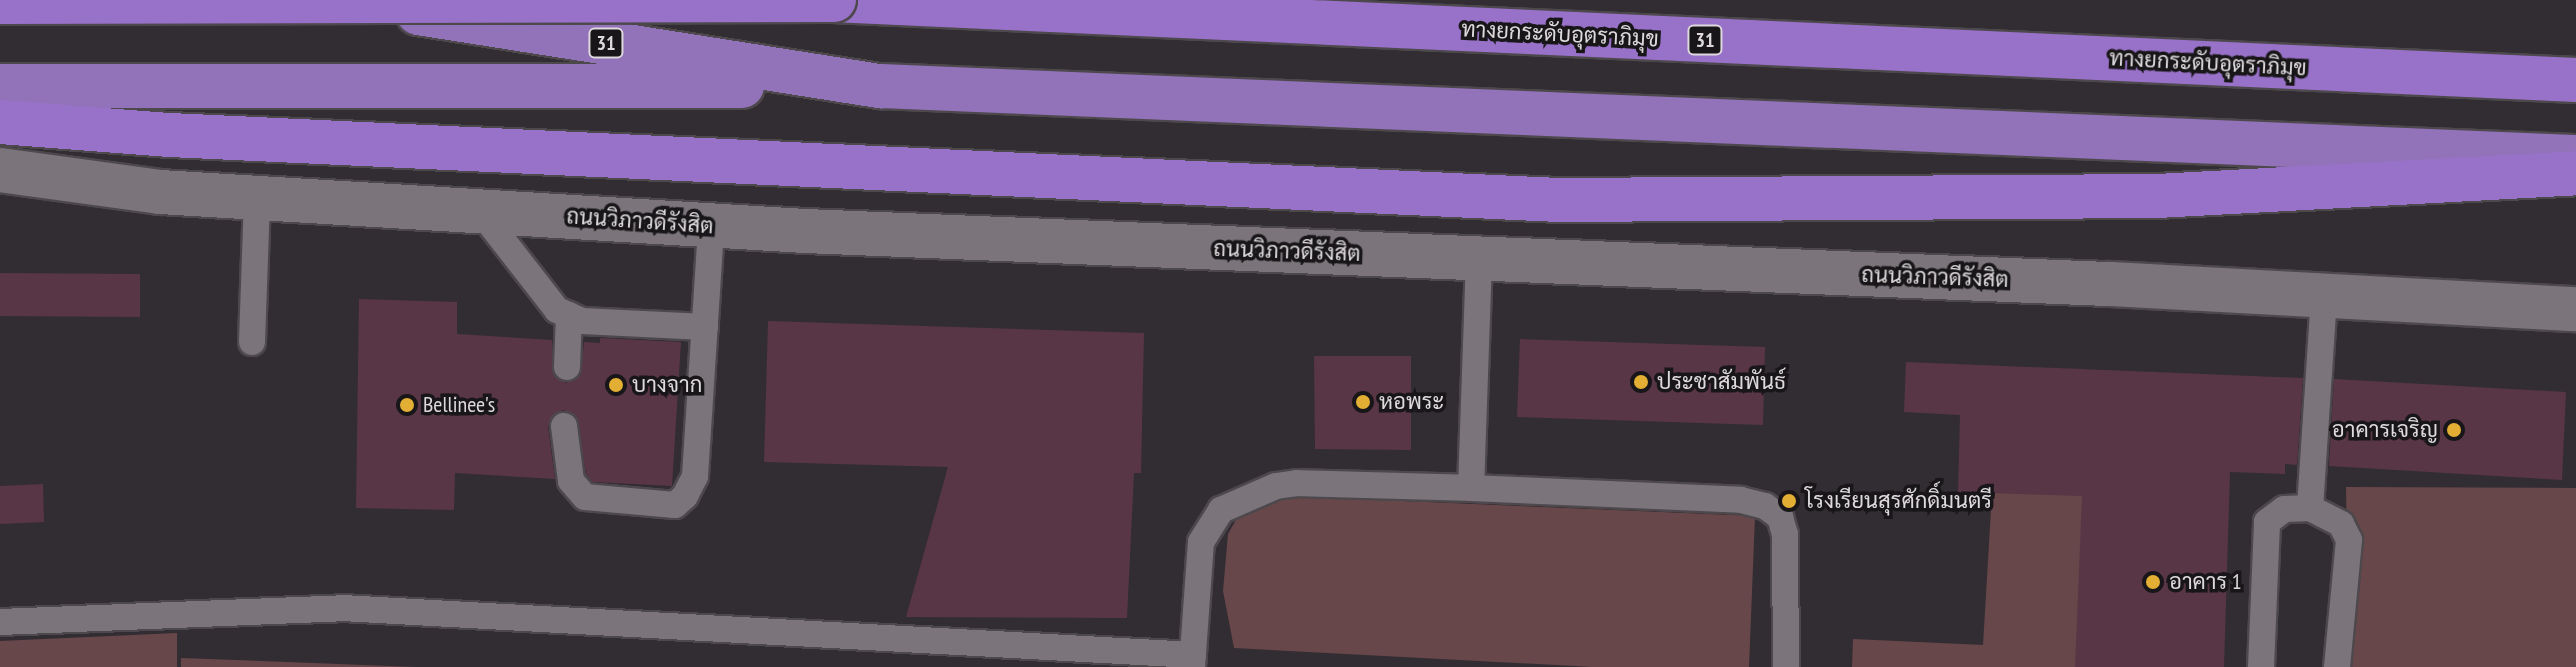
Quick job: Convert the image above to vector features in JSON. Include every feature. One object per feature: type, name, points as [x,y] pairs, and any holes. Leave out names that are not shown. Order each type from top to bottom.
[{"type":"highway","name":"31","points":[[332,0],[881,86],[2576,157]]},
{"type":"highway","name":"ทางยกระดับอุตราภิมุข","points":[[0,2],[833,0],[2576,80]]},
{"type":"highway","points":[[0,86],[881,86]]},
{"type":"highway","points":[[0,122],[170,135],[1557,200],[2157,196],[2576,173]]},
{"type":"main road","name":"ถนนวิภาวดีรังสิต","points":[[0,170],[160,192],[711,226],[2324,295],[2576,309]]},
{"type":"lane","points":[[252,342],[257,198]]},
{"type":"lane","points":[[480,211],[557,310],[582,321],[705,327]]},
{"type":"lane","points":[[564,426],[571,481],[585,497],[675,505],[695,476],[711,226]]},
{"type":"lane","points":[[1471,488],[1479,259]]},
{"type":"lane","points":[[2310,508],[2324,295]]},
{"type":"lane","points":[[567,367],[569,315]]},
{"type":"lane","points":[[0,622],[342,608],[1193,661],[1201,542],[1221,510],[1276,486],[1297,483],[1741,500],[1765,506],[1780,517],[1785,534],[1786,667]]},
{"type":"lane","points":[[2261,667],[2267,522],[2284,509],[2310,508],[2341,524],[2349,540],[2337,667]]},
{"type":"shaded area","points":[[2127,487],[2138,667],[1852,667],[1853,639],[1983,645],[1992,493]]},
{"type":"shaded area","points":[[2346,487],[2576,488],[2576,667],[2349,667]]},
{"type":"shaded area","points":[[1286,496],[1755,516],[1749,667],[1593,667],[1234,648],[1223,591],[1228,534],[1241,511]]},
{"type":"shaded area","points":[[177,633],[177,667],[0,667],[0,641]]},
{"type":"shaded area","points":[[181,658],[416,667],[181,667]]},
{"type":"building","points":[[0,273],[140,274],[140,317],[0,316]]},
{"type":"building","points":[[359,299],[457,302],[457,334],[552,340],[553,374],[566,383],[581,375],[584,342],[600,343],[600,338],[681,342],[672,486],[593,482],[586,474],[577,417],[563,410],[554,414],[548,427],[555,479],[455,473],[454,510],[356,508]]},
{"type":"building","points":[[768,321],[1144,333],[1141,473],[1134,473],[1127,618],[906,617],[948,467],[764,462]]},
{"type":"building","name":"ประชาสัมพันธ์","points":[[1520,339],[1765,347],[1763,425],[1517,417]]},
{"type":"building","name":"หอพระ","points":[[1314,356],[1411,356],[1411,450],[1315,449]]},
{"type":"building","name":"อาคาร 1","points":[[1906,362],[2303,378],[2297,465],[2285,464],[2285,474],[2230,472],[2224,667],[2075,667],[2082,496],[1958,492],[1960,415],[1904,412]]},
{"type":"building","name":"อาคารเจริญ","points":[[2334,379],[2566,392],[2562,480],[2329,466]]},
{"type":"building","points":[[43,484],[44,522],[0,524],[0,486]]},
{"type":"place","name":"ประชาสัมพันธ์","points":[[1641,382]]},
{"type":"place","name":"บางจาก","points":[[616,385]]},
{"type":"place","name":"หอพระ","points":[[1363,402]]},
{"type":"place","name":"Bellinee's","points":[[407,405]]},
{"type":"place","name":"อาคารเจริญ","points":[[2454,430]]},
{"type":"place","name":"โรงเรียนสุรศักดิ์มนตรี","points":[[1789,501]]},
{"type":"place","name":"อาคาร 1","points":[[2153,582]]}]
